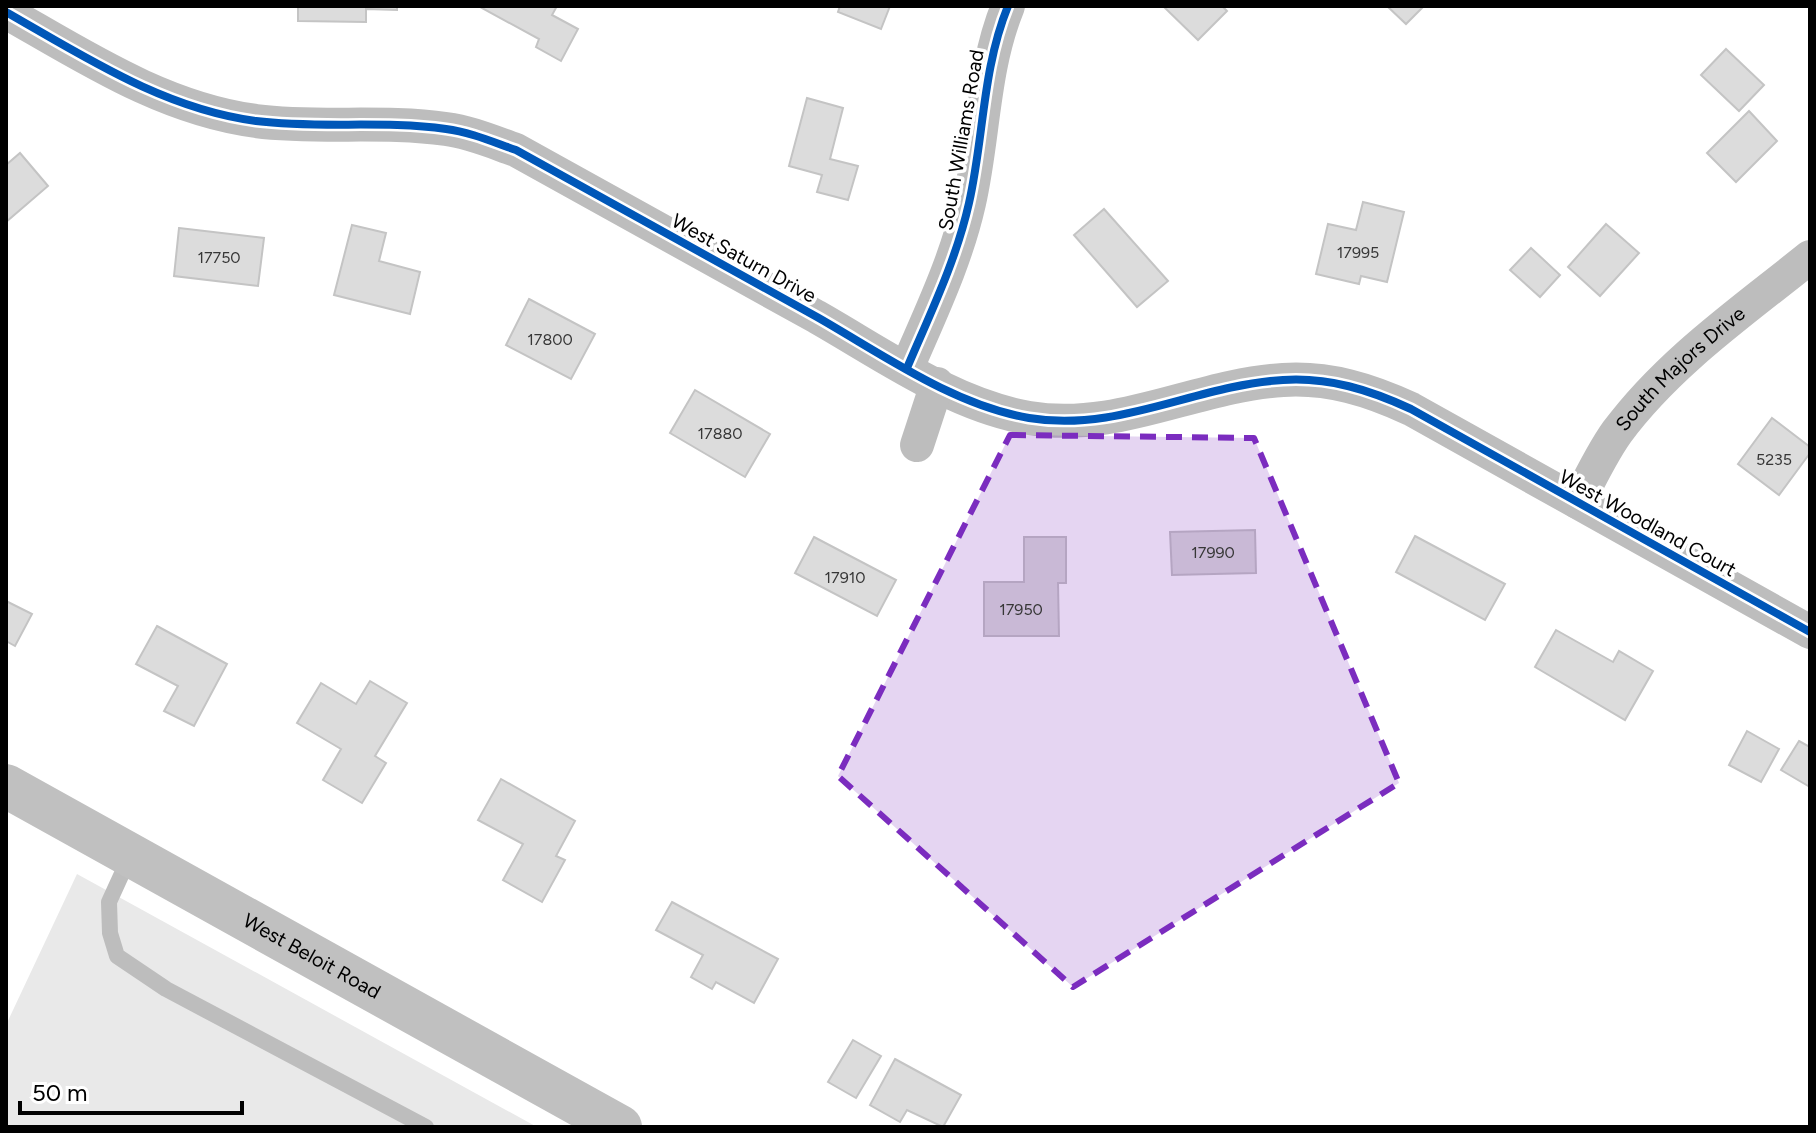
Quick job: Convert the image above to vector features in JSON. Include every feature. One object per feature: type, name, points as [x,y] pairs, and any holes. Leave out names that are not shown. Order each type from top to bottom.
[{"type":"main road","name":"West Beloit Road","points":[[6,786],[620,1127]]},
{"type":"street","name":"South Williams Road","points":[[907,368],[955,255],[970,200],[985,84],[1008,6]]},
{"type":"street","name":"West Saturn Drive","points":[[6,12],[166,98],[212,113],[259,121],[447,129],[516,150],[937,384],[1025,418],[1061,422],[1103,420],[1215,391],[1283,380],[1325,381],[1373,392],[1471,443]]},
{"type":"street","name":"South Majors Drive","points":[[1578,502],[1618,431],[1654,388],[1699,347],[1810,257]]},
{"type":"street","points":[[917,445],[937,384]]},
{"type":"street","name":"West Woodland Court","points":[[1471,443],[1810,632]]},
{"type":"lane","points":[[130,855],[109,902],[110,933],[117,956],[166,989],[426,1127]]},
{"type":"highlighted area","points":[[1010,435],[1254,438],[1399,783],[1073,987],[838,776]]},
{"type":"shaded area","points":[[77,874],[537,1127],[6,1127],[6,1025]]},
{"type":"building","points":[[298,6],[397,6],[397,10],[366,9],[366,22],[298,21]]},
{"type":"building","points":[[557,6],[552,15],[578,29],[561,61],[536,47],[539,39],[480,7]]},
{"type":"building","points":[[840,6],[890,6],[881,29],[838,12]]},
{"type":"building","points":[[1163,6],[1222,6],[1227,11],[1198,40]]},
{"type":"building","points":[[1387,6],[1424,6],[1406,24]]},
{"type":"building","points":[[1726,49],[1764,85],[1739,111],[1701,75]]},
{"type":"building","points":[[807,98],[843,108],[830,159],[858,166],[848,200],[817,192],[822,175],[789,166]]},
{"type":"building","points":[[1749,111],[1777,141],[1736,182],[1707,153]]},
{"type":"building","points":[[20,153],[48,186],[6,222],[6,165]]},
{"type":"building","points":[[1363,202],[1404,212],[1387,282],[1361,276],[1359,284],[1316,274],[1328,224],[1356,230]]},
{"type":"building","points":[[1104,209],[1168,281],[1137,307],[1074,235]]},
{"type":"building","points":[[1606,224],[1639,253],[1600,296],[1568,267]]},
{"type":"building","points":[[352,225],[386,233],[379,261],[420,272],[410,314],[334,295]]},
{"type":"building","points":[[179,228],[264,238],[258,286],[174,276]]},
{"type":"building","points":[[1531,248],[1560,275],[1540,297],[1510,270]]},
{"type":"building","points":[[529,299],[595,334],[571,379],[506,345]]},
{"type":"building","points":[[695,390],[770,434],[745,477],[670,433]]},
{"type":"building","points":[[1772,418],[1810,447],[1810,453],[1779,495],[1738,464]]},
{"type":"building","points":[[1255,530],[1256,573],[1172,575],[1170,532]]},
{"type":"building","points":[[1415,536],[1505,584],[1485,620],[1396,572]]},
{"type":"building","points":[[814,537],[896,580],[877,616],[795,573]]},
{"type":"building","points":[[1024,537],[1066,537],[1066,583],[1058,583],[1059,636],[984,636],[984,582],[1024,582]]},
{"type":"building","points":[[6,601],[32,614],[15,646],[6,641]]},
{"type":"building","points":[[157,626],[227,664],[194,726],[164,711],[178,686],[136,664]]},
{"type":"building","points":[[1556,630],[1613,662],[1619,651],[1653,671],[1625,720],[1535,667]]},
{"type":"building","points":[[370,681],[407,703],[375,756],[386,763],[362,803],[323,780],[341,749],[297,723],[321,683],[356,704]]},
{"type":"building","points":[[1747,731],[1779,749],[1761,782],[1729,765]]},
{"type":"building","points":[[1799,741],[1810,747],[1810,787],[1781,770]]},
{"type":"building","points":[[501,779],[575,821],[556,856],[565,860],[542,902],[503,880],[523,844],[478,820]]},
{"type":"building","points":[[672,902],[778,959],[754,1003],[716,982],[712,989],[691,977],[703,955],[656,930]]},
{"type":"building","points":[[853,1040],[881,1056],[856,1098],[828,1082]]},
{"type":"building","points":[[895,1059],[961,1095],[943,1127],[907,1110],[900,1122],[870,1105]]},
{"type":"cycle path","points":[[907,368],[942,287],[964,225],[993,54],[1008,6]]},
{"type":"cycle path","points":[[6,12],[126,79],[222,115],[280,123],[422,126],[473,135],[516,150],[919,376],[973,402],[1001,411],[1062,421],[1094,419],[1219,390],[1283,380],[1333,383],[1380,396],[1411,409],[1810,632]]}]
